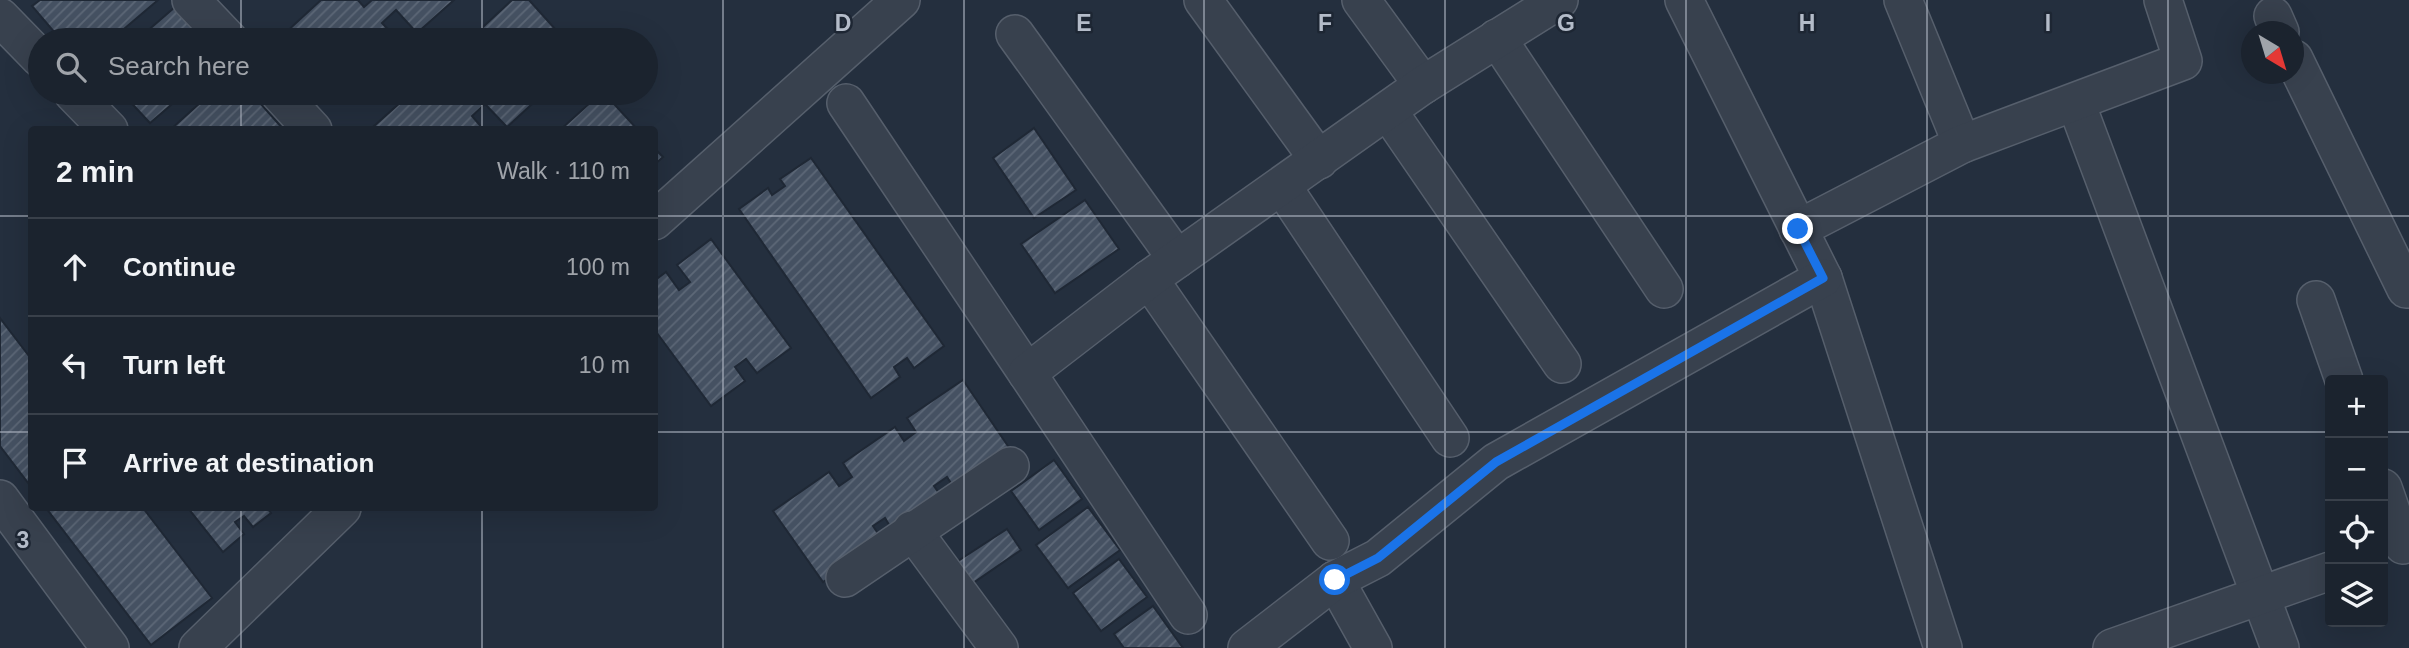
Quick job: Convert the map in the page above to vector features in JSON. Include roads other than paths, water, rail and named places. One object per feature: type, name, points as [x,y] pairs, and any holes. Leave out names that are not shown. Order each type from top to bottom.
[{"type":"street","points":[[191,0],[218,28]]},
{"type":"street","points":[[658,217],[901,0]]},
{"type":"street","points":[[1203,0],[1319,160]]},
{"type":"street","points":[[1361,0],[1423,85]]},
{"type":"street","points":[[1684,0],[1823,278],[1943,648]]},
{"type":"street","points":[[1903,0],[1962,144]]},
{"type":"street","points":[[1798,229],[1962,144],[2183,61],[2163,0]]},
{"type":"street","points":[[1027,373],[1163,269],[1423,85],[1497,38],[1537,6]]},
{"type":"street","points":[[0,17],[28,46]]},
{"type":"street","points":[[1016,34],[1330,541]]},
{"type":"street","points":[[1497,38],[1664,289]]},
{"type":"street","points":[[2304,80],[2406,289],[2409,289]]},
{"type":"street","points":[[846,103],[1188,615]]},
{"type":"street","points":[[2076,103],[2280,648]]},
{"type":"street","points":[[85,105],[105,126]]},
{"type":"street","points":[[290,105],[309,126]]},
{"type":"street","points":[[1388,111],[1562,365]]},
{"type":"street","points":[[1282,186],[1450,438]]},
{"type":"street","points":[[1247,648],[1335,580],[1378,558],[1496,462],[1823,278]]},
{"type":"street","points":[[2316,300],[2342,375]]},
{"type":"street","points":[[845,578],[1010,466]]},
{"type":"street","points":[[0,499],[110,648]]},
{"type":"street","points":[[2386,501],[2398,553]]},
{"type":"street","points":[[198,648],[339,511]]},
{"type":"street","points":[[912,530],[999,648]]},
{"type":"street","points":[[2112,648],[2325,572]]},
{"type":"street","points":[[1335,580],[1373,648]]}]
